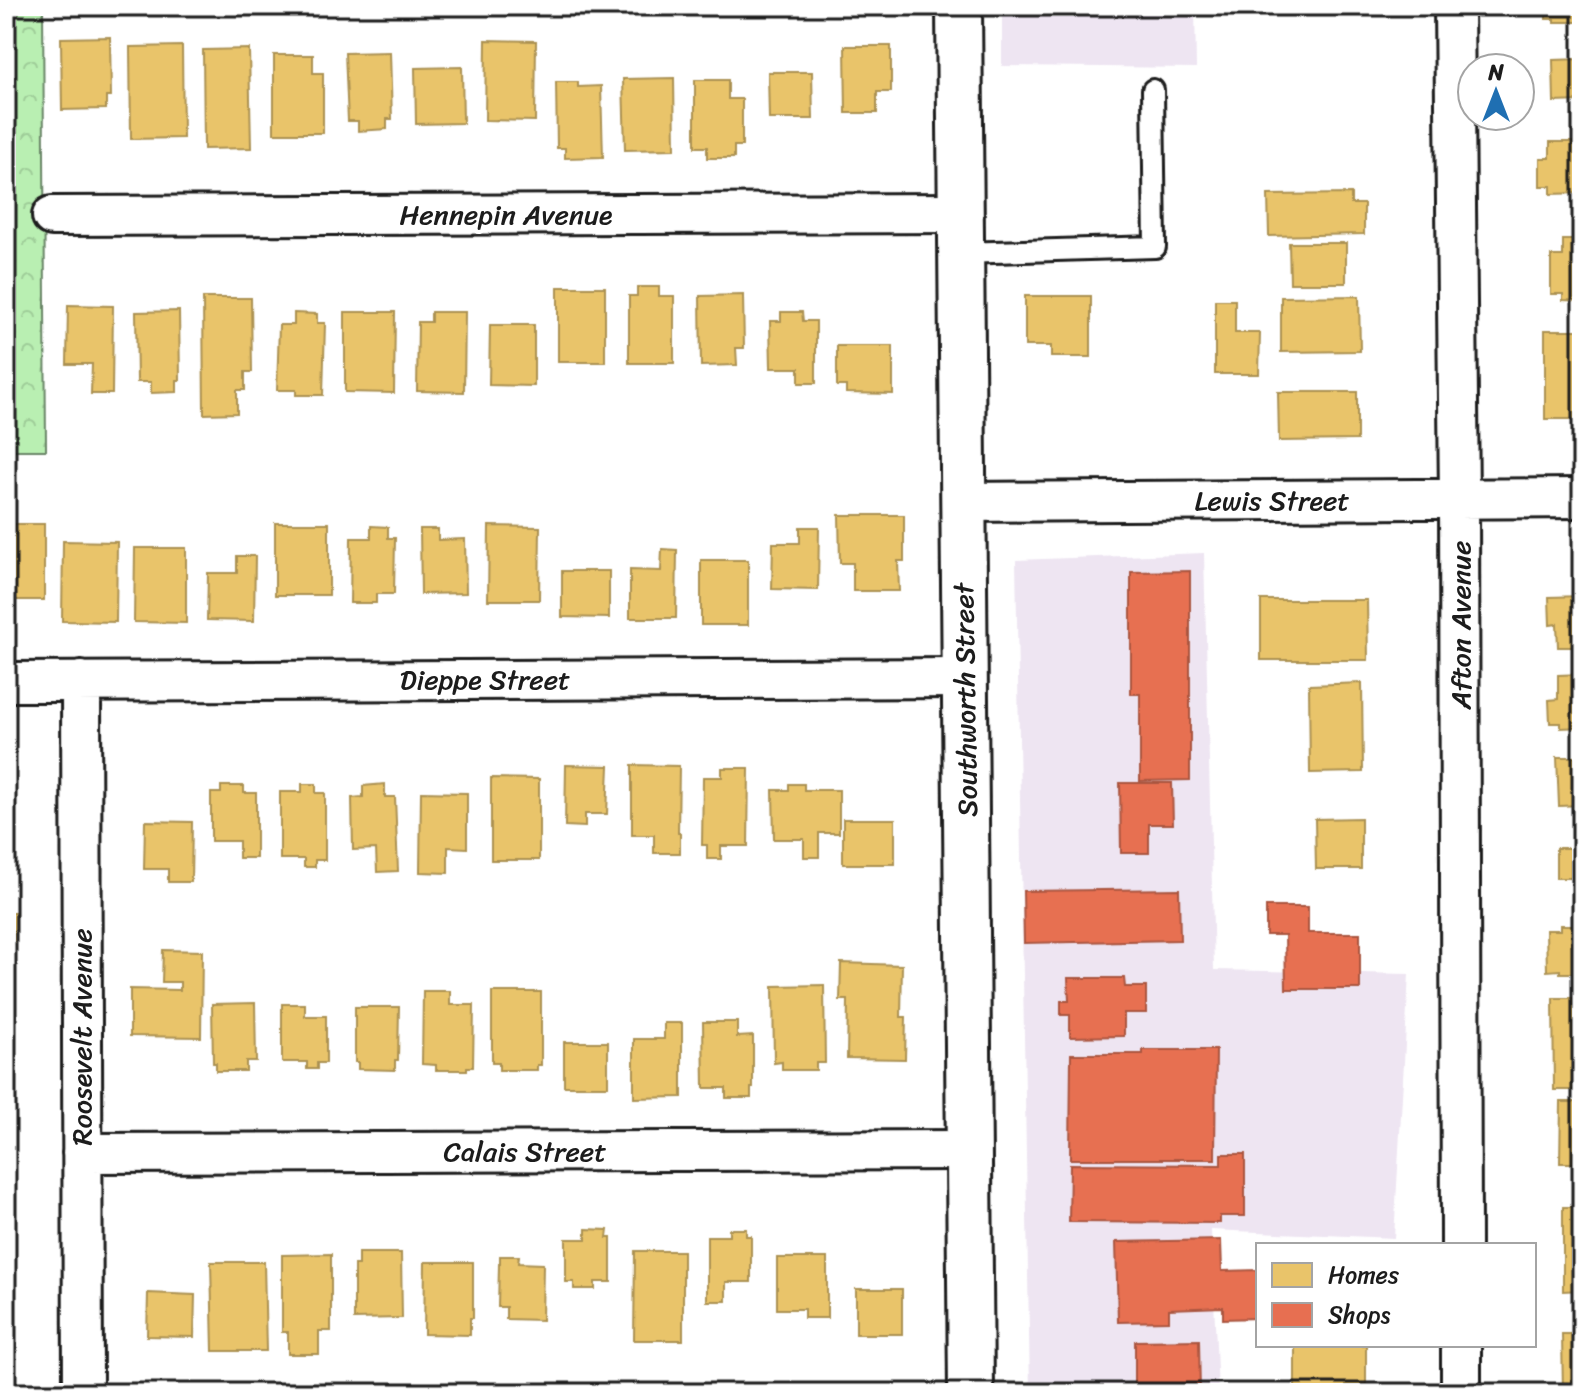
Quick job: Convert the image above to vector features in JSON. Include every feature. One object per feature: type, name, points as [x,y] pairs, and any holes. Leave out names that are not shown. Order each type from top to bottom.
[{"type":"main road","name":"Southworth Street","points":[[959,6],[971,1393]]},
{"type":"street","name":"Afton Avenue","points":[[1454,6],[1461,1243]]},
{"type":"street","name":"Hennepin Avenue","points":[[52,216],[961,233]]},
{"type":"street","name":"Lewis Street","points":[[963,502],[1582,498]]},
{"type":"street","name":"Dieppe Street","points":[[6,682],[964,678]]},
{"type":"street","name":"Roosevelt Avenue","points":[[81,681],[83,1393]]},
{"type":"street","name":"Calais Street","points":[[82,1153],[969,1150]]},
{"type":"street","points":[[1461,1347],[1461,1393]]},
{"type":"lane","points":[[961,233],[1155,247],[1153,90]]},
{"type":"shaded area","points":[[1002,6],[1195,6],[1196,68],[1002,66]]},
{"type":"shaded area","points":[[1204,553],[1214,970],[1409,974],[1394,1238],[1211,1230],[1218,1393],[1030,1393],[1016,560]]},
{"type":"green space","points":[[6,6],[43,6],[46,450],[6,450]]},
{"type":"building: Homes","points":[[1546,6],[1582,6],[1582,22],[1546,19]]},
{"type":"building: Homes","points":[[110,37],[111,97],[106,97],[106,109],[62,110],[61,38]]},
{"type":"building: Homes","points":[[486,40],[536,41],[535,121],[485,120]]},
{"type":"building: Homes","points":[[182,46],[183,138],[131,139],[130,47]]},
{"type":"building: Homes","points":[[845,46],[891,46],[891,92],[877,92],[877,113],[846,113]]},
{"type":"building: Homes","points":[[249,49],[251,148],[204,149],[203,50]]},
{"type":"building: Homes","points":[[390,52],[392,119],[387,119],[387,129],[358,131],[358,121],[348,121],[345,53]]},
{"type":"building: Homes","points":[[274,55],[313,55],[313,73],[323,73],[323,133],[274,133]]},
{"type":"building: Homes","points":[[1582,59],[1582,101],[1554,102],[1553,60]]},
{"type":"building: Homes","points":[[462,67],[463,123],[416,124],[415,68]]},
{"type":"building: Homes","points":[[768,72],[812,72],[813,119],[769,119]]},
{"type":"building: Homes","points":[[674,78],[675,149],[625,150],[623,79]]},
{"type":"building: Homes","points":[[695,80],[728,80],[728,99],[742,99],[742,146],[734,146],[734,158],[707,158],[707,147],[695,147]]},
{"type":"building: Homes","points":[[556,82],[578,82],[578,87],[601,86],[603,157],[565,158],[565,148],[557,148]]},
{"type":"building: Homes","points":[[1550,142],[1582,142],[1582,193],[1551,194],[1551,186],[1540,186],[1540,158],[1550,158]]},
{"type":"building: Homes","points":[[1351,194],[1351,204],[1364,204],[1364,234],[1269,236],[1268,195]]},
{"type":"building: Homes","points":[[1563,240],[1582,240],[1582,301],[1563,300],[1563,294],[1551,294],[1551,256],[1563,256]]},
{"type":"building: Homes","points":[[1289,243],[1346,243],[1346,283],[1290,283]]},
{"type":"building: Homes","points":[[558,287],[605,287],[605,362],[558,362]]},
{"type":"building: Homes","points":[[637,287],[659,287],[659,296],[674,296],[674,363],[629,363],[629,296],[637,296]]},
{"type":"building: Homes","points":[[743,295],[744,348],[736,348],[737,365],[701,366],[700,296]]},
{"type":"building: Homes","points":[[1025,296],[1091,296],[1091,357],[1051,357],[1051,346],[1025,346]]},
{"type":"building: Homes","points":[[1359,296],[1360,351],[1281,352],[1281,297]]},
{"type":"building: Homes","points":[[203,298],[251,298],[252,372],[245,372],[245,390],[237,390],[237,413],[204,414]]},
{"type":"building: Homes","points":[[1215,300],[1235,300],[1235,333],[1260,333],[1259,374],[1215,374]]},
{"type":"building: Homes","points":[[68,305],[113,306],[112,394],[91,394],[92,364],[67,364]]},
{"type":"building: Homes","points":[[179,311],[180,380],[177,380],[177,392],[151,393],[151,382],[137,382],[136,312]]},
{"type":"building: Homes","points":[[345,312],[395,312],[394,393],[345,392]]},
{"type":"building: Homes","points":[[431,312],[465,312],[464,392],[417,391],[418,322],[431,322]]},
{"type":"building: Homes","points":[[781,312],[802,312],[803,321],[816,321],[816,383],[799,383],[799,368],[771,368],[770,321],[781,321]]},
{"type":"building: Homes","points":[[294,313],[317,314],[317,323],[325,323],[323,395],[296,395],[296,390],[277,390],[279,325],[294,325]]},
{"type":"building: Homes","points":[[490,325],[534,325],[534,386],[489,385]]},
{"type":"building: Homes","points":[[1545,330],[1582,330],[1582,419],[1545,419]]},
{"type":"building: Homes","points":[[837,346],[893,346],[893,394],[846,393],[846,386],[837,386]]},
{"type":"building: Homes","points":[[1278,392],[1357,392],[1357,440],[1279,441]]},
{"type":"building: Homes","points":[[839,515],[904,515],[904,561],[898,561],[899,591],[853,591],[853,563],[840,563]]},
{"type":"building: Homes","points":[[275,523],[329,523],[329,595],[275,595]]},
{"type":"building: Homes","points":[[6,524],[44,524],[44,600],[6,600]]},
{"type":"building: Homes","points":[[371,526],[388,527],[388,538],[395,538],[394,594],[376,594],[376,603],[350,603],[351,538],[371,538]]},
{"type":"building: Homes","points":[[489,526],[540,527],[539,600],[488,600]]},
{"type":"building: Homes","points":[[800,527],[819,527],[818,590],[772,589],[773,543],[800,543]]},
{"type":"building: Homes","points":[[420,529],[438,529],[438,540],[465,539],[466,593],[421,594]]},
{"type":"building: Homes","points":[[63,541],[117,542],[116,622],[62,621]]},
{"type":"building: Homes","points":[[135,548],[186,548],[186,623],[134,622]]},
{"type":"building: Homes","points":[[662,549],[677,550],[676,618],[630,618],[630,570],[661,571]]},
{"type":"building: Homes","points":[[237,556],[255,556],[254,621],[207,620],[208,573],[237,573]]},
{"type":"building: Homes","points":[[701,560],[748,560],[748,625],[701,625]]},
{"type":"building: Homes","points":[[562,571],[609,571],[609,618],[562,617]]},
{"type":"building: Homes","points":[[1582,596],[1582,647],[1558,647],[1557,624],[1550,625],[1549,597]]},
{"type":"building: Homes","points":[[1261,600],[1367,600],[1368,660],[1261,660]]},
{"type":"building: Homes","points":[[1582,674],[1582,727],[1561,728],[1561,723],[1550,723],[1549,700],[1558,699],[1558,675]]},
{"type":"building: Homes","points":[[1362,683],[1363,772],[1310,773],[1309,685]]},
{"type":"building: Homes","points":[[1557,757],[1582,757],[1582,805],[1559,806]]},
{"type":"building: Homes","points":[[566,765],[609,766],[607,814],[585,814],[585,827],[565,826]]},
{"type":"building: Homes","points":[[632,765],[679,766],[680,853],[654,853],[654,835],[632,835]]},
{"type":"building: Homes","points":[[722,768],[749,768],[748,846],[721,846],[721,859],[707,859],[707,845],[702,845],[703,777],[722,777]]},
{"type":"building: Homes","points":[[491,778],[539,779],[539,860],[491,860]]},
{"type":"building: Homes","points":[[302,784],[316,784],[316,793],[325,793],[325,860],[315,860],[315,867],[304,867],[304,859],[280,859],[280,792],[302,792]]},
{"type":"building: Homes","points":[[385,784],[385,797],[395,797],[398,871],[377,872],[376,849],[353,850],[352,798],[363,797],[363,786]]},
{"type":"building: Homes","points":[[789,784],[804,784],[804,790],[839,790],[839,833],[819,833],[819,857],[804,857],[804,839],[774,839],[773,790],[789,790]]},
{"type":"building: Homes","points":[[221,786],[244,786],[244,793],[256,793],[256,858],[239,858],[239,841],[211,841],[211,793],[221,793]]},
{"type":"building: Homes","points":[[421,792],[467,793],[467,848],[448,847],[448,873],[420,872]]},
{"type":"building: Homes","points":[[1361,818],[1361,869],[1316,869],[1315,819]]},
{"type":"building: Homes","points":[[843,819],[895,819],[895,864],[843,864]]},
{"type":"building: Homes","points":[[145,821],[192,822],[191,882],[168,882],[168,869],[144,869]]},
{"type":"building: Homes","points":[[1571,837],[1582,837],[1582,878],[1556,878],[1556,848],[1571,848]]},
{"type":"building: Homes","points":[[6,913],[15,913],[14,947],[6,947]]},
{"type":"building: Homes","points":[[1560,925],[1582,925],[1582,973],[1547,971],[1546,930],[1560,930]]},
{"type":"building: Homes","points":[[163,950],[202,951],[201,1037],[130,1036],[130,989],[180,990],[180,982],[162,982]]},
{"type":"building: Homes","points":[[841,963],[902,965],[901,1017],[906,1017],[905,1059],[847,1058],[848,1000],[840,1000]]},
{"type":"building: Homes","points":[[824,985],[825,1063],[816,1063],[816,1070],[782,1070],[782,1062],[774,1063],[773,986]]},
{"type":"building: Homes","points":[[423,991],[450,991],[450,1005],[474,1005],[473,1067],[467,1067],[467,1070],[436,1070],[436,1065],[422,1064]]},
{"type":"building: Homes","points":[[492,992],[541,992],[541,1065],[537,1065],[537,1070],[499,1070],[499,1063],[492,1063]]},
{"type":"building: Homes","points":[[1553,998],[1582,998],[1582,1090],[1554,1090]]},
{"type":"building: Homes","points":[[255,1003],[256,1061],[246,1061],[246,1071],[216,1071],[216,1063],[213,1063],[212,1004]]},
{"type":"building: Homes","points":[[282,1004],[305,1004],[305,1016],[326,1016],[326,1063],[317,1063],[317,1069],[307,1069],[307,1062],[282,1062]]},
{"type":"building: Homes","points":[[355,1007],[399,1007],[395,1070],[358,1069],[358,1062],[355,1062]]},
{"type":"building: Homes","points":[[703,1022],[737,1022],[737,1037],[753,1036],[751,1098],[726,1098],[726,1088],[704,1088]]},
{"type":"building: Homes","points":[[664,1023],[682,1023],[682,1097],[634,1098],[634,1039],[664,1039]]},
{"type":"building: Homes","points":[[564,1042],[608,1042],[608,1086],[564,1086]]},
{"type":"building: Homes","points":[[1561,1102],[1582,1102],[1582,1163],[1560,1163]]},
{"type":"building: Homes","points":[[1563,1207],[1582,1207],[1582,1290],[1563,1291]]},
{"type":"building: Homes","points":[[586,1229],[608,1230],[607,1238],[611,1238],[611,1282],[595,1282],[595,1289],[574,1289],[574,1282],[566,1282],[566,1239],[586,1239]]},
{"type":"building: Homes","points":[[729,1229],[746,1229],[746,1236],[751,1236],[751,1282],[726,1282],[726,1301],[707,1301],[707,1236],[729,1236]]},
{"type":"building: Homes","points":[[635,1251],[683,1251],[683,1340],[634,1340]]},
{"type":"building: Homes","points":[[358,1253],[401,1253],[402,1318],[354,1319],[354,1265],[358,1265]]},
{"type":"building: Homes","points":[[331,1254],[331,1331],[319,1331],[319,1354],[288,1354],[288,1332],[282,1332],[282,1255]]},
{"type":"building: Homes","points":[[500,1256],[519,1256],[518,1263],[543,1264],[542,1320],[506,1319],[506,1307],[498,1307]]},
{"type":"building: Homes","points":[[777,1258],[827,1258],[827,1318],[804,1318],[804,1309],[777,1309]]},
{"type":"building: Homes","points":[[211,1262],[264,1262],[266,1351],[213,1351]]},
{"type":"building: Homes","points":[[425,1262],[473,1262],[470,1335],[424,1334]]},
{"type":"building: Homes","points":[[856,1289],[902,1289],[902,1334],[856,1334]]},
{"type":"building: Homes","points":[[148,1293],[195,1295],[194,1337],[147,1336]]},
{"type":"building: Homes","points":[[6,1311],[9,1311],[10,1358],[6,1358]]},
{"type":"building: Homes","points":[[1562,1334],[1582,1334],[1582,1393],[1563,1393]]},
{"type":"building: Homes","points":[[1295,1347],[1366,1347],[1366,1393],[1295,1393]]},
{"type":"building: Shops","points":[[1190,571],[1190,780],[1140,781],[1140,694],[1131,694],[1131,572]]},
{"type":"building: Shops","points":[[1120,783],[1172,783],[1173,824],[1149,824],[1149,853],[1121,853]]},
{"type":"building: Shops","points":[[1179,889],[1180,940],[1024,943],[1023,891]]},
{"type":"building: Shops","points":[[1266,907],[1308,907],[1308,933],[1360,933],[1360,989],[1286,989],[1285,935],[1266,935]]},
{"type":"building: Shops","points":[[1068,978],[1124,978],[1125,987],[1146,987],[1146,1013],[1124,1013],[1124,1036],[1070,1037],[1070,1015],[1061,1015],[1061,1001],[1069,1001]]},
{"type":"building: Shops","points":[[1143,1050],[1216,1050],[1215,1159],[1070,1159],[1071,1054],[1143,1054]]},
{"type":"building: Shops","points":[[1221,1154],[1245,1154],[1245,1216],[1220,1216],[1220,1223],[1069,1222],[1070,1164],[1221,1165]]},
{"type":"building: Shops","points":[[1221,1240],[1222,1271],[1256,1270],[1256,1318],[1223,1319],[1223,1307],[1169,1309],[1169,1321],[1118,1322],[1116,1242]]},
{"type":"building: Shops","points":[[1199,1340],[1200,1393],[1135,1393],[1135,1341]]}]
